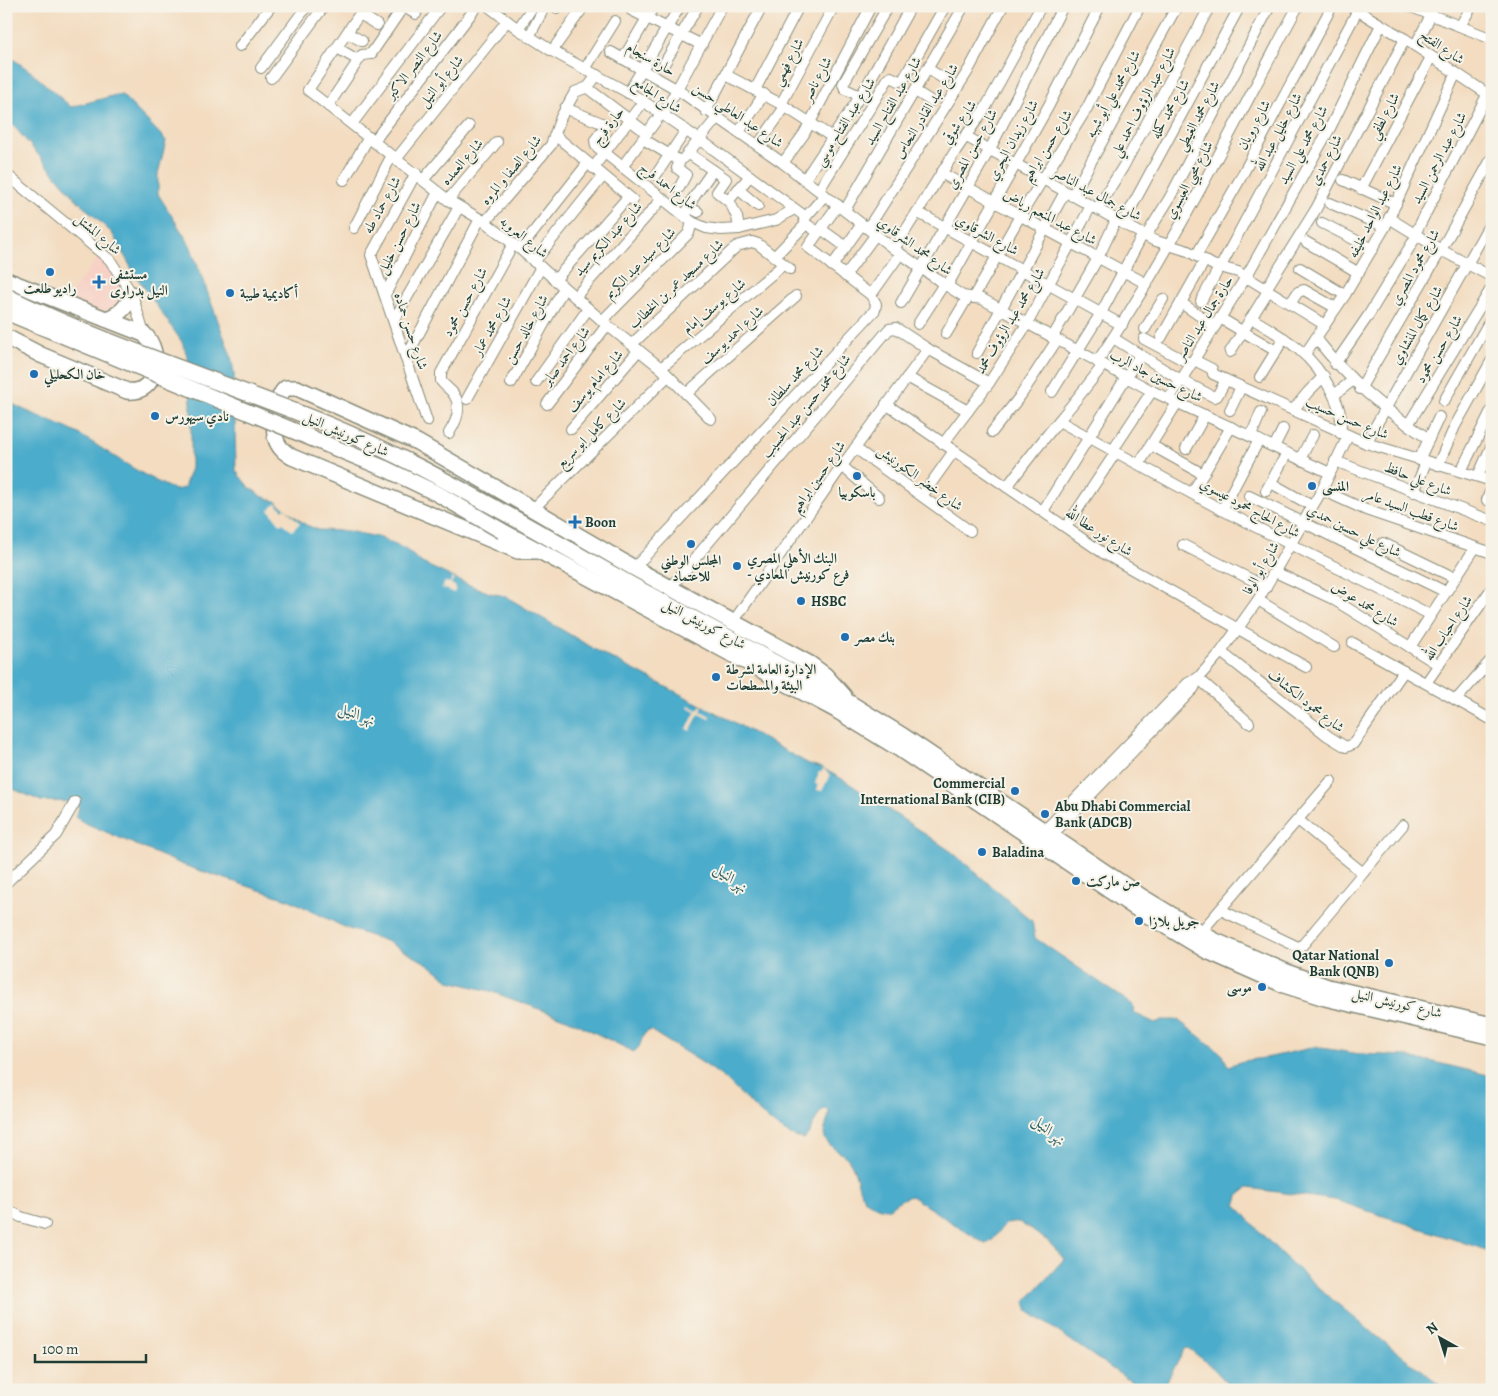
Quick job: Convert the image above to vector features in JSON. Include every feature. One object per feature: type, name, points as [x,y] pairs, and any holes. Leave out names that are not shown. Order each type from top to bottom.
[{"type":"highway","points":[[6,280],[144,334],[154,346],[156,353],[151,380],[145,388],[132,391],[41,355],[6,338]]},
{"type":"highway","points":[[106,319],[120,313],[125,308],[132,294]]},
{"type":"highway","name":"شارع كورنيش النيل","points":[[6,296],[99,337],[351,434],[451,483],[630,584],[848,702],[903,736],[1047,835],[1200,933],[1250,957],[1328,986],[1492,1025]]},
{"type":"highway","name":"شارع كورنيش النيل","points":[[6,312],[386,469],[438,494],[502,531],[836,710],[898,748],[1134,907],[1207,951],[1284,985],[1325,998],[1492,1037]]},
{"type":"highway","points":[[542,551],[518,551],[292,457],[284,452],[274,434],[278,397],[286,388],[297,388],[417,442],[655,580],[810,664],[825,674],[848,702]]},
{"type":"highway","points":[[630,584],[655,580]]},
{"type":"street","points":[[240,46],[271,6]]},
{"type":"street","points":[[261,68],[307,6]]},
{"type":"street","points":[[272,78],[324,6]]},
{"type":"street","points":[[352,124],[440,6]]},
{"type":"street","name":"شارع النصر الاكبر","points":[[344,180],[371,139],[477,6]]},
{"type":"street","name":"شارع الجامع","points":[[488,6],[529,37],[628,92],[686,130],[794,209],[819,230]]},
{"type":"street","points":[[518,30],[533,6]]},
{"type":"street","points":[[529,37],[544,6]]},
{"type":"street","points":[[552,51],[584,6]]},
{"type":"street","points":[[623,59],[654,6]]},
{"type":"street","points":[[628,92],[680,6]]},
{"type":"street","points":[[664,64],[698,6]]},
{"type":"street","points":[[622,167],[678,90],[722,6]]},
{"type":"street","points":[[706,110],[762,6]]},
{"type":"street","points":[[738,132],[799,6]]},
{"type":"street","name":"شارع فهمي","points":[[758,145],[783,106],[834,6]]},
{"type":"street","name":"شارع ناصر","points":[[783,162],[809,123],[871,6]]},
{"type":"street","points":[[860,96],[845,89],[843,84],[888,6]]},
{"type":"street","points":[[805,179],[860,96],[911,6]]},
{"type":"street","name":"شارع عبد الفتاح موسي","points":[[822,192],[888,79],[891,77],[899,81],[903,80],[945,6]]},
{"type":"street","name":"شارع عبد الفتاح السيد","points":[[842,207],[915,91],[964,6]]},
{"type":"street","name":"شارع عبد القادر النحاس","points":[[845,276],[869,229],[968,71],[1003,6]]},
{"type":"street","name":"شارع شوقي","points":[[870,295],[897,252],[917,212],[941,173],[994,94],[1041,6]]},
{"type":"street","name":"شارع حسن المصري","points":[[901,303],[990,149],[1064,6]]},
{"type":"street","name":"شارع زيدان البحري","points":[[918,324],[946,285],[972,242],[1100,6]]},
{"type":"street","name":"شارع حسن ابراهيم","points":[[946,334],[997,256],[1087,108],[1140,6]]},
{"type":"street","name":"شارع محمد علي أبو شهبه","points":[[977,353],[1045,230],[1069,194],[1177,6]]},
{"type":"street","name":"شارع عبد الرؤوف احمد علي","points":[[1094,208],[1124,167],[1210,6]]},
{"type":"street","name":"شارع محمد كحله","points":[[992,432],[1021,395],[1055,339],[1075,298],[1240,6]]},
{"type":"street","name":"شارع محمد الغيطي","points":[[1052,392],[1101,313],[1145,235],[1170,199],[1270,6]]},
{"type":"street","name":"شارع محيي العيسوي","points":[[1007,487],[1036,446],[1070,410],[1100,364],[1113,338],[1147,284],[1298,6]]},
{"type":"street","name":"شارع رويان","points":[[1161,338],[1181,303],[1200,258],[1239,181],[1332,6]]},
{"type":"street","points":[[1409,6],[1430,11],[1460,26],[1491,37]]},
{"type":"street","points":[[1460,26],[1472,6]]},
{"type":"street","name":"شارع الفتح","points":[[1356,8],[1490,96]]},
{"type":"street","name":"شارع خليل عبد الله","points":[[1201,301],[1356,8]]},
{"type":"street","points":[[328,106],[363,53],[370,54],[410,9]]},
{"type":"street","points":[[358,60],[337,48],[362,10],[377,25]]},
{"type":"street","points":[[631,10],[702,45]]},
{"type":"street","points":[[1415,46],[1430,11]]},
{"type":"street","name":"شارع أبو النيل","points":[[354,228],[394,157],[507,21]]},
{"type":"street","points":[[585,69],[614,22]]},
{"type":"street","name":"شارع محمد علي السيد","points":[[1246,277],[1330,128],[1382,25]]},
{"type":"street","points":[[346,33],[362,41]]},
{"type":"street","name":"شارع حمدي","points":[[1230,352],[1316,209],[1404,39]]},
{"type":"street","name":"شارع العروبه","points":[[337,48],[308,90],[420,176],[448,200],[482,221],[517,247],[604,323],[636,347],[711,419]]},
{"type":"street","name":"حارة سنجام","points":[[611,52],[678,90]]},
{"type":"street","name":"شارع لطفي","points":[[1362,189],[1431,57]]},
{"type":"street","points":[[928,69],[944,79]]},
{"type":"street","name":"شارع عبد الواحد خليفه","points":[[1305,354],[1359,273],[1387,222],[1456,73]]},
{"type":"street","name":"شارع الصفا و المروه","points":[[406,358],[482,221],[551,145],[566,108],[577,90],[588,86],[597,75]]},
{"type":"street","points":[[726,75],[783,106],[832,137]]},
{"type":"street","points":[[588,86],[590,90],[630,120],[645,136],[680,162]]},
{"type":"street","name":"شارع عبد العاطي حسن","points":[[678,90],[805,179]]},
{"type":"street","points":[[915,91],[931,101]]},
{"type":"street","name":"شارع عبد الرحمن السيد","points":[[1336,364],[1368,316],[1416,234],[1490,96]]},
{"type":"street","name":"حارة فرج","points":[[517,247],[605,153],[643,102]]},
{"type":"street","points":[[566,108],[604,124],[604,128],[594,142],[605,153]]},
{"type":"street","points":[[678,188],[686,175],[678,168],[680,162],[717,118]]},
{"type":"street","name":"شارع حماد طه","points":[[373,250],[420,176],[469,126]]},
{"type":"street","points":[[656,175],[686,130]]},
{"type":"street","points":[[555,280],[630,198],[556,136]]},
{"type":"street","name":"شارع جمال عبد الناصر","points":[[965,136],[1119,222],[1145,235],[1246,277],[1325,325]]},
{"type":"street","name":"شارع العمده","points":[[448,200],[497,142]]},
{"type":"street","name":"شارع احمد فرج","points":[[605,153],[662,198],[713,229],[737,229],[776,220],[794,209]]},
{"type":"street","points":[[688,153],[726,179],[717,192],[729,202],[737,216],[737,229],[744,243]]},
{"type":"street","name":"شارع محمود المصري","points":[[1360,389],[1492,158]]},
{"type":"street","name":"شارع سيد عبد الكريم","points":[[604,323],[689,233],[691,214],[713,170]]},
{"type":"street","name":"شارع عبد المنعم رياض","points":[[941,173],[1147,284]]},
{"type":"street","name":"شارع المشتل","points":[[6,174],[110,260],[132,294],[144,334]]},
{"type":"street","name":"شارع محمد عمار","points":[[466,399],[537,265],[603,176]]},
{"type":"street","points":[[729,202],[750,176]]},
{"type":"street","name":"شارع محمد الشرقاوي","points":[[805,179],[897,252],[946,285],[971,297]]},
{"type":"street","points":[[1343,180],[1396,204]]},
{"type":"street","points":[[738,189],[758,206]]},
{"type":"street","name":"شارع حسن خليل","points":[[385,295],[438,192]]},
{"type":"street","points":[[775,256],[806,221],[822,192]]},
{"type":"street","name":"شارع عبد الكريم سيد","points":[[575,297],[662,198]]},
{"type":"street","points":[[1330,203],[1416,234],[1467,265],[1492,277]]},
{"type":"street","points":[[394,320],[459,207]]},
{"type":"street","points":[[842,207],[819,230],[808,247],[870,295]]},
{"type":"street","name":"شارع محمد عبد الرؤوف محمد","points":[[943,444],[989,383],[1027,324],[1071,244],[1094,208]]},
{"type":"street","name":"شارع الشرقاوي","points":[[917,212],[1122,324]]},
{"type":"street","name":"شارع كمال المنشاوي","points":[[1366,444],[1492,220]]},
{"type":"street","points":[[1322,223],[1372,249]]},
{"type":"street","points":[[832,266],[846,247],[869,229]]},
{"type":"street","points":[[819,230],[846,247]]},
{"type":"street","points":[[1306,242],[1359,273]]},
{"type":"street","name":"شارع مسجد عمر بن الخطاب","points":[[636,347],[731,250],[744,243],[758,244],[787,266]]},
{"type":"street","name":"شارع حسن محمود","points":[[449,433],[458,418],[458,411],[454,395],[440,380],[441,373],[517,247]]},
{"type":"street","name":"شارع حسن حماده","points":[[373,250],[371,257],[427,421]]},
{"type":"street","name":"شارع يوسف إمام","points":[[664,372],[787,266]]},
{"type":"street","points":[[1300,268],[1345,294]]},
{"type":"street","name":"حارة جمال عبد الناصر","points":[[1139,464],[1151,445],[1173,401],[1181,380],[1246,277]]},
{"type":"street","name":"شارع حسن محمود","points":[[1408,426],[1492,287]]},
{"type":"street","name":"شارع خالد حسن","points":[[511,383],[564,288]]},
{"type":"street","points":[[1290,304],[1298,292],[1304,290],[1336,308]]},
{"type":"street","name":"شارع محمد سلطان","points":[[634,568],[872,314],[876,304],[870,295]]},
{"type":"street","name":"شارع احمد يوسف","points":[[686,394],[796,296]]},
{"type":"street","name":"شارع حسين جاد الرب","points":[[971,297],[982,299],[1152,391],[1330,473]]},
{"type":"street","points":[[1162,299],[1156,311],[1172,319]]},
{"type":"street","points":[[1181,303],[1217,322],[1243,332],[1276,351]]},
{"type":"street","points":[[536,382],[588,309]]},
{"type":"street","name":"شارع حسن حسيب","points":[[1156,311],[1145,334],[1192,362],[1211,369],[1213,374],[1294,409],[1366,444],[1492,481]]},
{"type":"street","points":[[1444,401],[1492,317]]},
{"type":"street","points":[[1251,318],[1284,338],[1313,360],[1334,395],[1342,417],[1344,434]]},
{"type":"street","name":"شارع احمد صابر","points":[[547,404],[604,323]]},
{"type":"street","name":"شارع محمد حسن عبد الحسيب","points":[[670,588],[889,329],[896,328],[928,349],[989,383]]},
{"type":"street","points":[[1113,338],[1181,380],[1216,397],[1226,380]]},
{"type":"street","points":[[1260,378],[1284,338]]},
{"type":"street","points":[[1316,338],[1336,364],[1360,389],[1384,409],[1429,439]]},
{"type":"street","name":"شارع امام يوسف","points":[[571,429],[636,347]]},
{"type":"street","name":"شارع حسين ابراهيم","points":[[733,622],[854,448],[928,349]]},
{"type":"street","points":[[1043,511],[1140,355]]},
{"type":"street","points":[[1438,465],[1456,426],[1492,360]]},
{"type":"street","name":"شارع كامل ابو سريع","points":[[533,509],[664,372]]},
{"type":"street","points":[[1294,409],[1324,376]]},
{"type":"street","points":[[907,377],[968,411]]},
{"type":"street","points":[[1334,395],[1352,381]]},
{"type":"street","points":[[1230,410],[1241,387]]},
{"type":"street","points":[[1066,527],[1152,391]]},
{"type":"street","name":"شارع نور عطا الله","points":[[886,404],[1125,566],[1240,628],[1306,667]]},
{"type":"street","points":[[1461,471],[1492,408]]},
{"type":"street","points":[[1222,510],[1255,438],[1261,412]]},
{"type":"street","points":[[1186,449],[1205,415]]},
{"type":"street","points":[[1414,492],[1429,439],[1439,417]]},
{"type":"street","name":"شارع الحاج محمود عيسوي","points":[[1059,421],[1222,510],[1431,615]]},
{"type":"street","points":[[1192,493],[1231,427]]},
{"type":"street","points":[[1274,447],[1283,428]]},
{"type":"street","name":"شارع أبو الوفا","points":[[1047,835],[1194,688],[1198,678],[1222,652],[1240,628],[1322,490],[1344,434]]},
{"type":"street","points":[[1300,459],[1313,435]]},
{"type":"street","points":[[1151,445],[1203,474]]},
{"type":"street","points":[[1478,476],[1492,446]]},
{"type":"street","name":"شارع خضر الكورنيش","points":[[854,448],[970,531]]},
{"type":"street","points":[[922,496],[954,451]]},
{"type":"street","points":[[1287,453],[1269,487],[1312,506]]},
{"type":"street","name":"شارع علي حافظ","points":[[1335,461],[1492,521]]},
{"type":"street","points":[[842,466],[879,498]]},
{"type":"street","points":[[1487,500],[1492,487]]},
{"type":"street","name":"شارع قطب السيد عامر","points":[[1322,490],[1366,510],[1492,553]]},
{"type":"street","name":"شارع علي حسين حمدي","points":[[1249,496],[1304,521],[1446,592]]},
{"type":"street","points":[[1383,543],[1455,578]]},
{"type":"street","points":[[1183,545],[1266,586]]},
{"type":"street","points":[[1410,647],[1475,548]]},
{"type":"street","name":"شارع محمد عوض","points":[[1275,572],[1331,598],[1439,665]]},
{"type":"street","name":"شارع احباب الله","points":[[1426,684],[1492,588]]},
{"type":"street","points":[[1258,600],[1334,647]]},
{"type":"street","points":[[1353,643],[1456,700],[1490,715]]},
{"type":"street","name":"شارع محمود الكشاف","points":[[1222,652],[1328,736],[1346,747],[1353,744],[1404,671]]},
{"type":"street","points":[[1456,700],[1492,659]]},
{"type":"street","points":[[1198,678],[1249,723]]},
{"type":"street","points":[[1200,933],[1331,781]]},
{"type":"street","points":[[6,883],[56,835],[75,802]]},
{"type":"street","points":[[1298,820],[1363,873]]},
{"type":"street","points":[[1221,910],[1300,948],[1403,825]]},
{"type":"street","points":[[6,1209],[21,1217],[45,1224]]},
{"type":"shaded area","name":"مستشفى النيل بدراوى","points":[[99,257],[116,277],[121,287],[122,299],[118,306],[101,313],[67,298]]},
{"type":"water","name":"نهر النيل","points":[[6,54],[30,71],[71,107],[122,95],[166,141],[158,174],[158,194],[190,245],[231,356],[234,373],[236,471],[247,485],[261,496],[275,501],[306,525],[319,530],[347,531],[378,537],[405,549],[422,563],[467,584],[490,593],[505,596],[601,653],[730,720],[809,764],[820,767],[844,780],[952,852],[1032,921],[1035,938],[1133,1005],[1134,1013],[1155,1023],[1162,1020],[1178,1020],[1223,1055],[1228,1066],[1243,1061],[1315,1047],[1360,1054],[1407,1056],[1417,1060],[1430,1061],[1492,1076],[1492,1252],[1335,1200],[1248,1188],[1238,1196],[1236,1204],[1282,1255],[1316,1286],[1369,1330],[1448,1390],[1234,1390],[1210,1365],[1188,1348],[1185,1349],[1162,1390],[1143,1390],[1028,1311],[1025,1302],[1064,1259],[1048,1241],[1019,1222],[1012,1222],[1002,1227],[994,1239],[985,1244],[911,1196],[886,1209],[874,1205],[864,1199],[848,1159],[829,1145],[825,1138],[824,1132],[829,1112],[826,1109],[819,1113],[804,1139],[794,1137],[773,1124],[717,1073],[650,1030],[644,1034],[639,1047],[634,1052],[569,1020],[490,991],[450,981],[428,964],[386,941],[346,928],[290,900],[183,865],[85,823],[75,817],[79,808],[75,802],[41,801],[6,786],[6,400],[73,431],[139,472],[175,490],[184,488],[191,468],[191,404],[188,358],[182,342],[134,273],[112,233],[78,201],[6,117]]},
{"type":"pier","points":[[276,503],[283,510],[285,508],[300,523],[292,531],[283,523],[281,525],[269,510]]},
{"type":"pier","points":[[452,577],[454,578],[451,584],[456,587],[454,593],[442,588],[445,582],[450,583]]},
{"type":"pier","points":[[689,705],[698,710],[701,705],[703,707],[701,711],[710,716],[709,719],[699,714],[690,731],[687,729],[696,711],[688,707]]},
{"type":"pier","points":[[823,768],[830,775],[822,791],[817,790],[818,785],[815,784],[819,772],[822,772]]},
{"type":"place","name":"راديو طلعت","points":[[50,272]]},
{"type":"place","name":"مستشفى النيل بدراوى","points":[[99,282]]},
{"type":"place","name":"أكاديمية طيبة","points":[[230,293]]},
{"type":"place","name":"خان الكحليلي","points":[[34,374]]},
{"type":"place","name":"نادي سيهورس","points":[[155,416]]},
{"type":"place","name":"باسكوبيا","points":[[857,476]]},
{"type":"place","name":"المنسى","points":[[1312,486]]},
{"type":"place","name":"Boon","points":[[575,522]]},
{"type":"place","name":"المجلس الوطني للاعتماد","points":[[691,544]]},
{"type":"place","name":"البنك الأهلي المصري - فرع كورنيش المعادي","points":[[737,566]]},
{"type":"place","name":"HSBC","points":[[801,601]]},
{"type":"place","name":"بنك مصر","points":[[845,637]]},
{"type":"place","name":"الإدارة العامة لشرطة البيئة والمسطحات","points":[[716,677]]},
{"type":"place","name":"Commercial International Bank (CIB)","points":[[1015,791]]},
{"type":"place","name":"Abu Dhabi Commercial Bank (ADCB)","points":[[1045,814]]},
{"type":"place","name":"Baladina","points":[[982,852]]},
{"type":"place","name":"صن ماركت","points":[[1076,881]]},
{"type":"place","name":"جويل بلازا","points":[[1139,921]]},
{"type":"place","name":"Qatar National Bank (QNB)","points":[[1389,963]]},
{"type":"place","name":"موسى","points":[[1262,987]]}]
